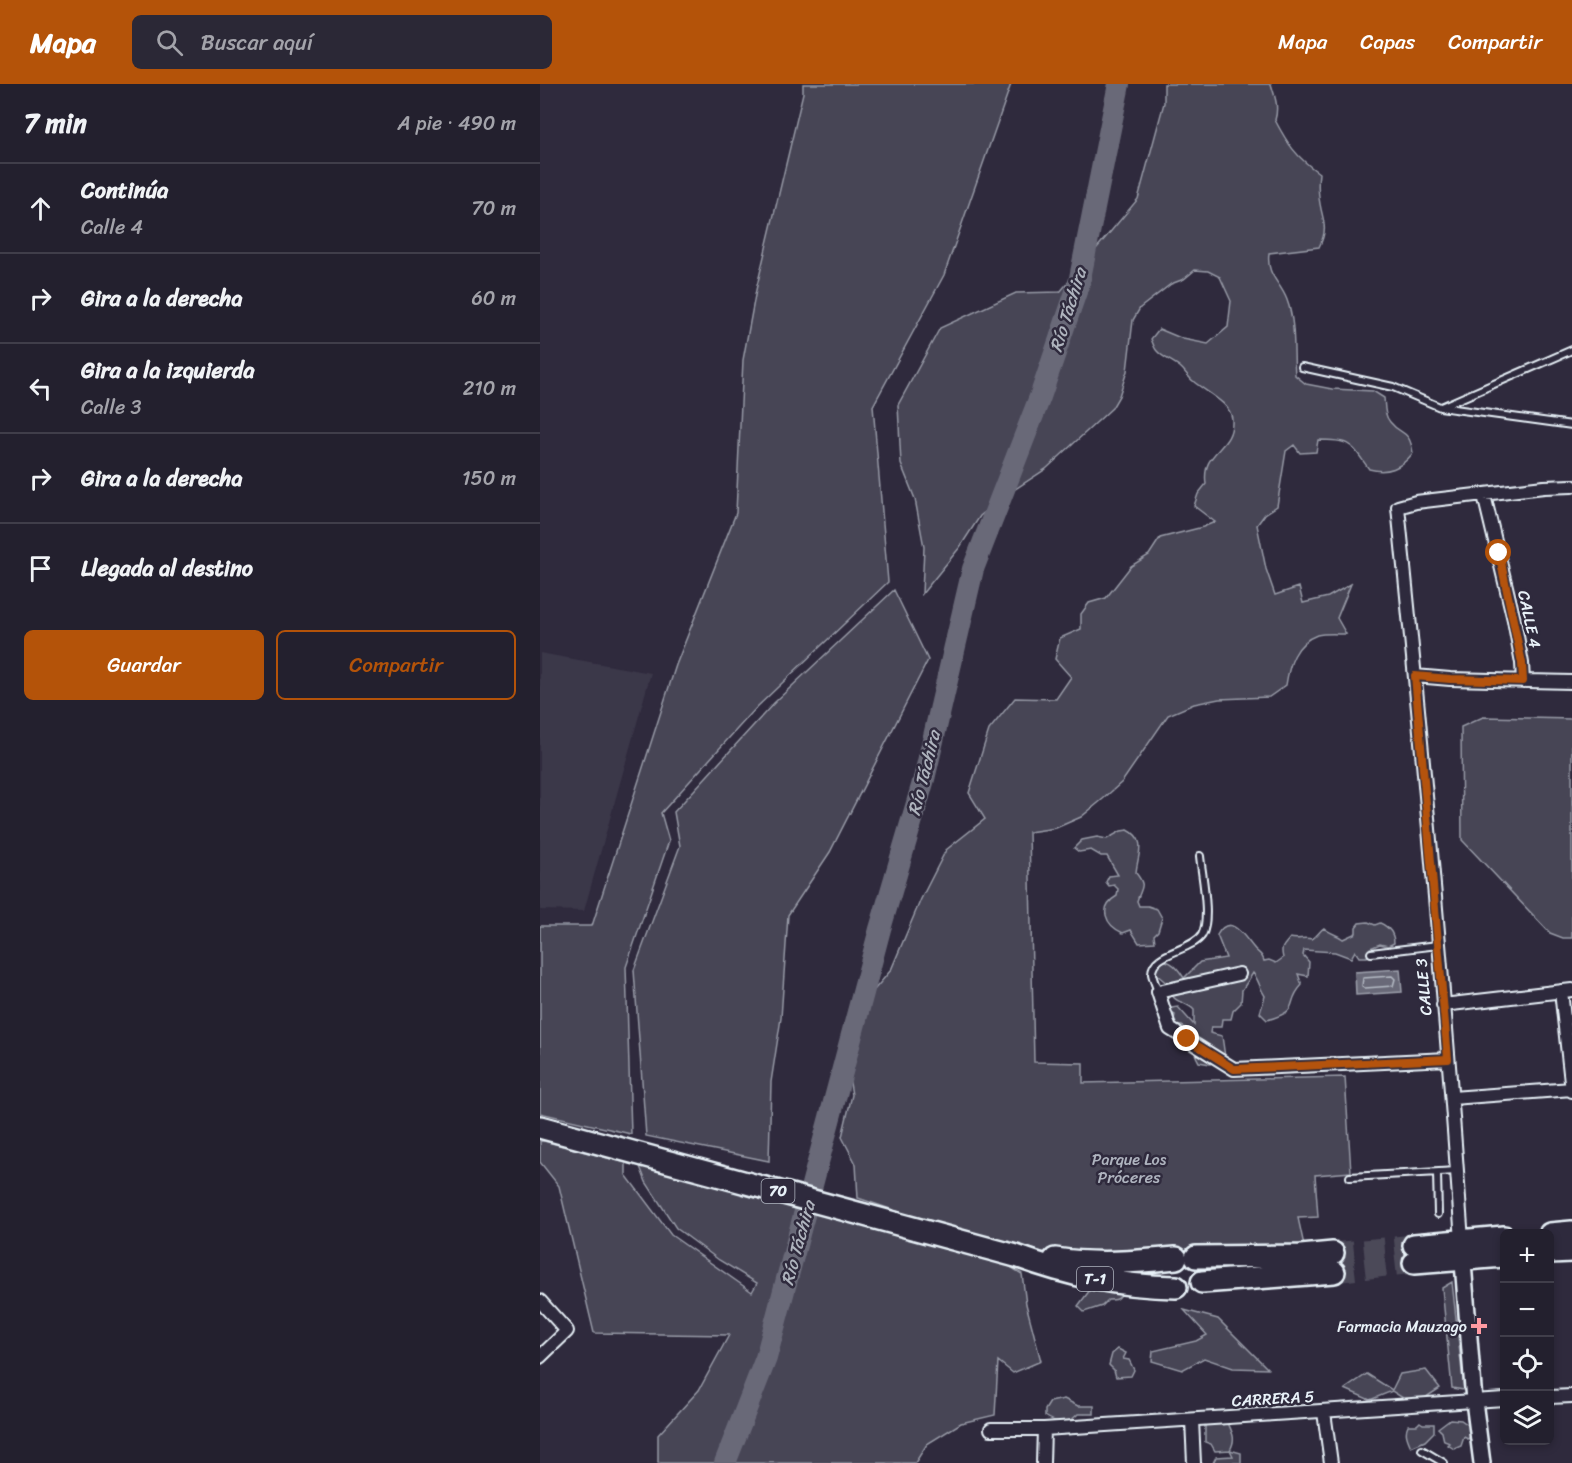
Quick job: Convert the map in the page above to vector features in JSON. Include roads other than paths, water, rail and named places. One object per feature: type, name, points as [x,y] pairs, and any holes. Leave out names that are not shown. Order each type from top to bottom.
[{"type":"highway","name":"70","points":[[540,1127],[1016,1256]]},
{"type":"highway","points":[[1554,1234],[1572,1232]]},
{"type":"highway","points":[[1414,1254],[1462,1250],[1500,1238]]},
{"type":"highway","points":[[1462,1250],[1500,1255]]},
{"type":"highway","points":[[1554,1252],[1572,1251]]},
{"type":"highway","name":"T-1","points":[[1016,1256],[1101,1262],[1186,1257],[1301,1256],[1333,1262],[1202,1282],[1188,1290],[1176,1287],[1121,1284],[1068,1273],[1016,1256]]},
{"type":"highway","points":[[1176,1287],[1169,1278],[1168,1272],[1172,1262],[1186,1257],[1204,1268],[1202,1282]]},
{"type":"street","points":[[1484,495],[1572,486]]},
{"type":"street","name":"CALLE 3","points":[[1482,1463],[1474,1401],[1452,1098],[1398,507],[1416,502],[1484,495]]},
{"type":"street","name":"CALLE 4","points":[[1484,495],[1514,620],[1523,681]]},
{"type":"street","points":[[1415,676],[1572,682]]},
{"type":"street","points":[[1239,974],[1158,992],[1170,1029],[1234,1069],[1448,1059]]},
{"type":"street","points":[[1443,1005],[1567,990],[1572,1090],[1452,1098]]},
{"type":"street","points":[[540,1301],[567,1331],[540,1357]]},
{"type":"street","points":[[1554,1397],[1572,1396]]},
{"type":"street","name":"CARRERA 5","points":[[991,1429],[1044,1429],[1500,1399]]},
{"type":"street","points":[[1324,1412],[1331,1463]]},
{"type":"street","points":[[1192,1420],[1194,1463]]},
{"type":"street","points":[[1043,1463],[1044,1429]]},
{"type":"lane","points":[[1440,407],[1572,350]]},
{"type":"lane","points":[[1302,367],[1393,387],[1440,407],[1572,425]]},
{"type":"lane","points":[[1158,992],[1152,974],[1156,964],[1165,956],[1196,942],[1202,935],[1206,924],[1200,856]]},
{"type":"lane","points":[[1371,952],[1438,945]]},
{"type":"lane","points":[[1350,1177],[1457,1171]]},
{"type":"lane","points":[[1437,1173],[1438,1214]]},
{"type":"lane","points":[[1422,1450],[1444,1463]]},
{"type":"water","points":[[1400,969],[1402,992],[1356,995],[1355,972]]},
{"type":"waterway","name":"Río Táchira","points":[[725,1463],[766,1358],[880,929],[924,779],[973,569],[1040,397],[1079,283],[1119,84]]},
{"type":"tunnel","points":[[1333,1253],[1414,1245]]},
{"type":"tunnel","points":[[1334,1272],[1414,1263]]},
{"type":"place","name":"Farmacia Mauzago","points":[[1479,1326]]},
{"type":"park label","name":"Parque Los Próceres","points":[[1129,1168]]}]
